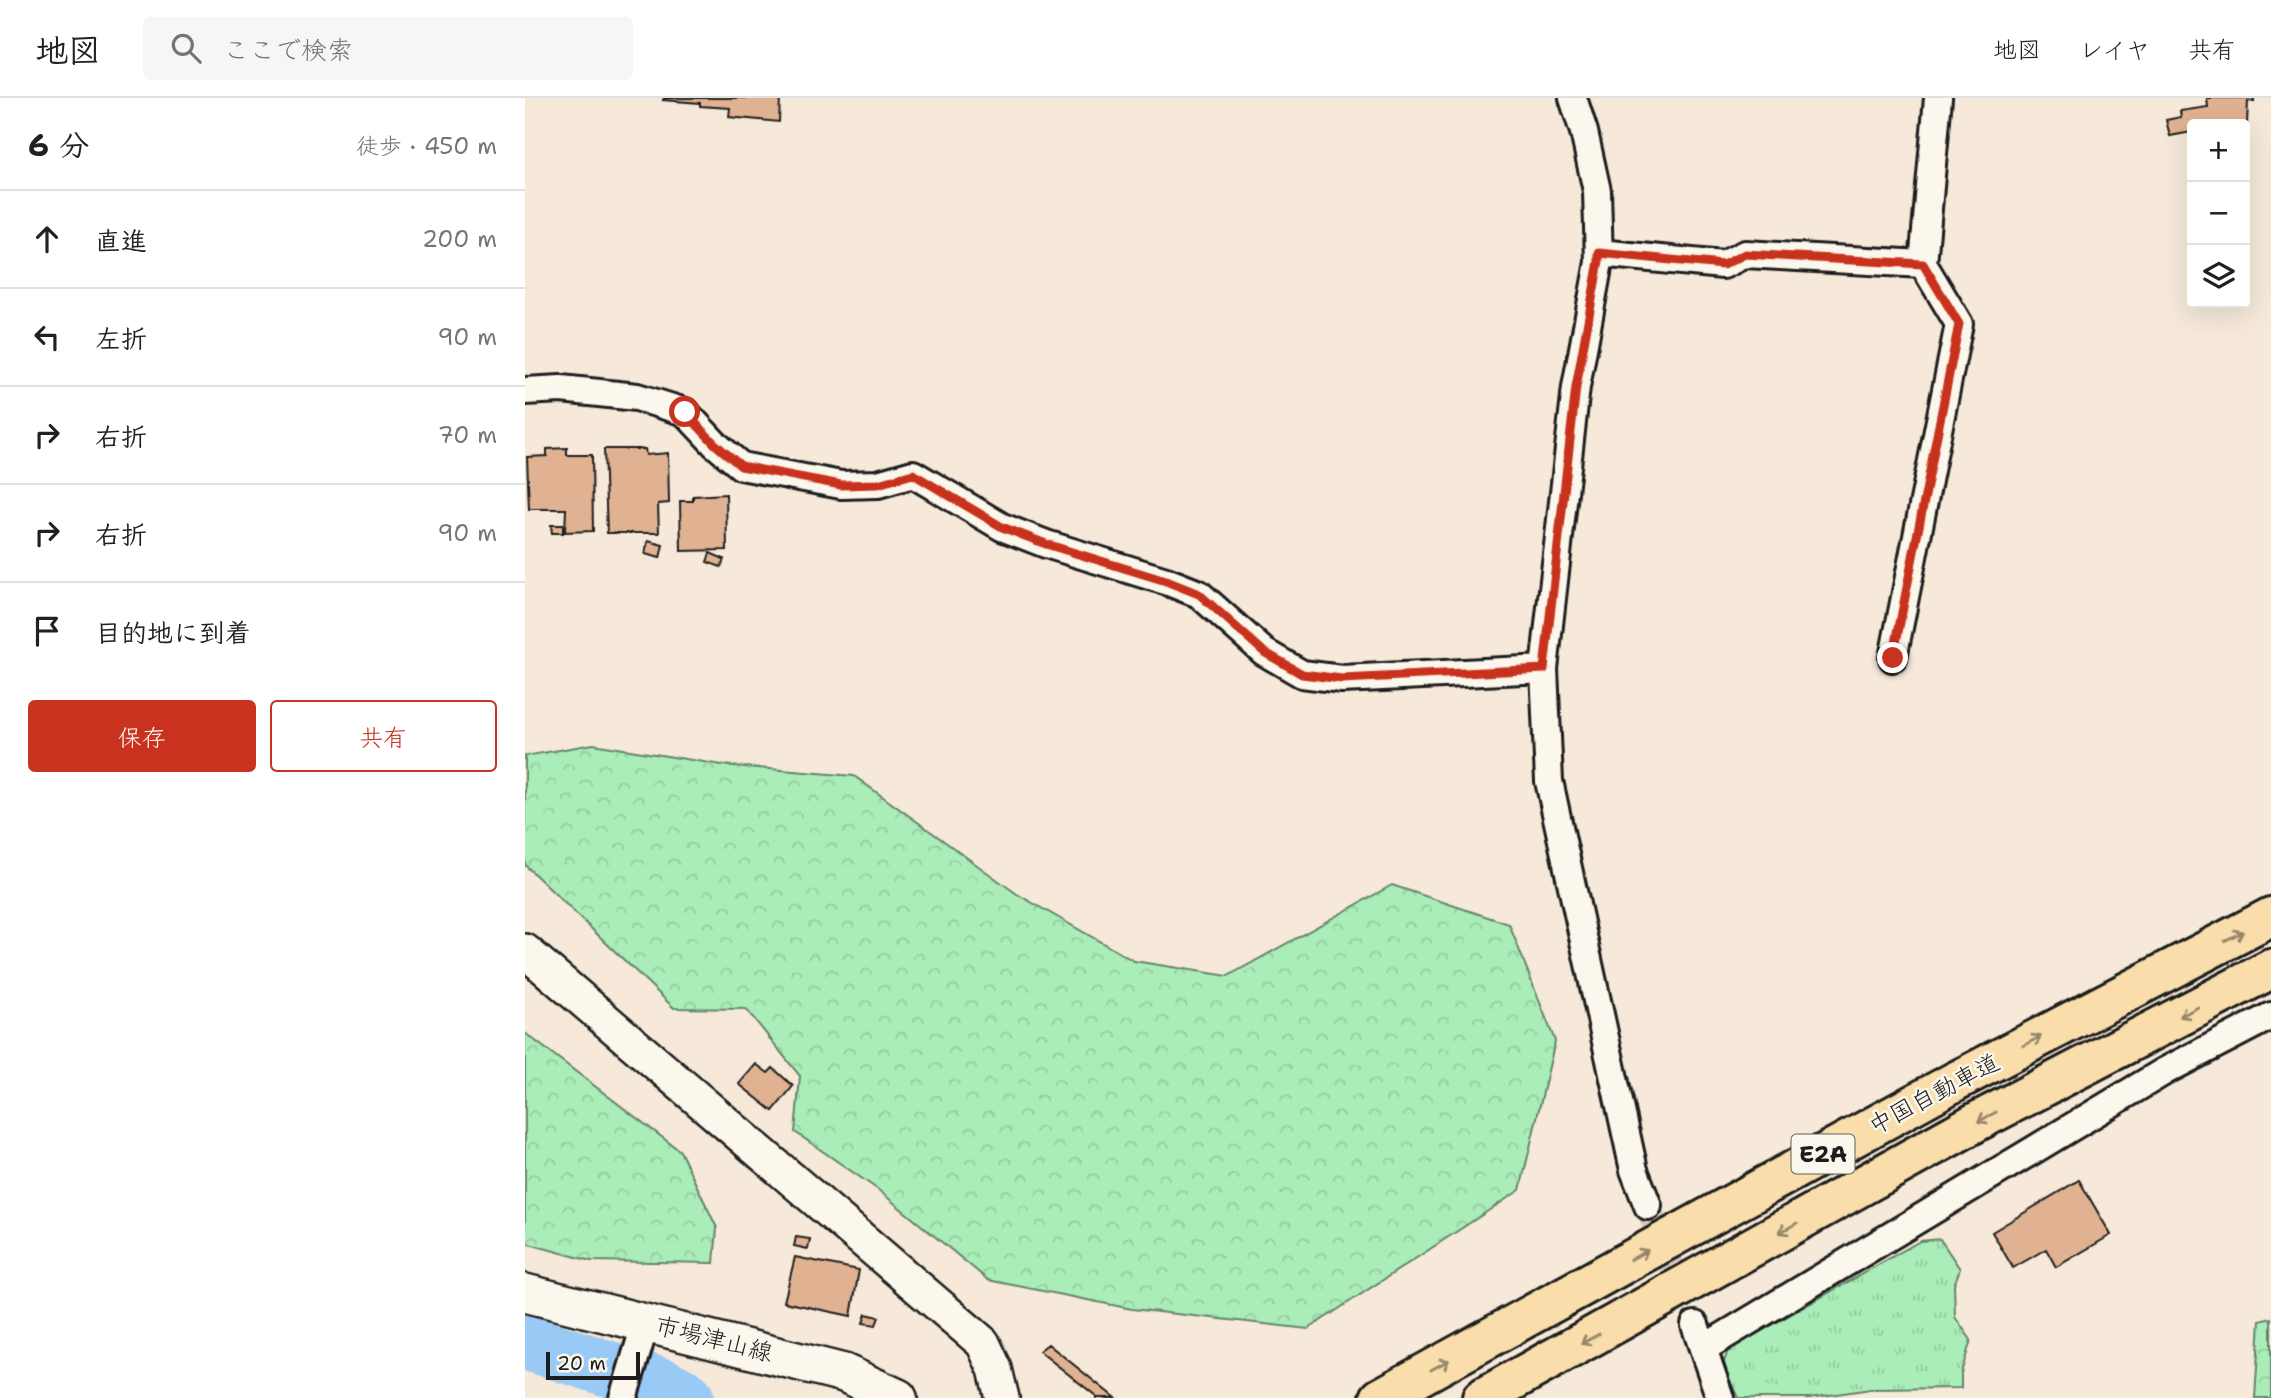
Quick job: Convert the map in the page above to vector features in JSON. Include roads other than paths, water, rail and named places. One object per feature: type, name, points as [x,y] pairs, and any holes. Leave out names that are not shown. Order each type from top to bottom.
[{"type":"highway","name":"中国自動車道","points":[[1380,1398],[1956,1081],[2271,917]]},
{"type":"highway","name":"中国自動車道","points":[[1482,1398],[1978,1121],[2271,969]]},
{"type":"main road","name":"市場津山線","points":[[525,1293],[641,1339],[844,1373],[898,1398]]},
{"type":"street","points":[[1573,98],[1584,132],[1597,191],[1599,261],[1576,387],[1544,669],[1549,782],[1634,1170],[1648,1206]]},
{"type":"street","points":[[1893,658],[1959,324],[1923,264],[1938,98]]},
{"type":"street","points":[[1599,253],[1723,265],[1745,254],[1923,264]]},
{"type":"street","points":[[525,391],[561,389],[637,397],[685,412],[715,444],[741,466],[841,485],[878,484],[913,474],[1002,527],[1199,594],[1264,652],[1302,674],[1342,679],[1544,669]]},
{"type":"street","points":[[525,951],[983,1343],[995,1369],[1002,1398]]},
{"type":"street","points":[[1720,1398],[1700,1336],[2165,1071],[2271,1016]]},
{"type":"street","points":[[623,1398],[641,1339]]},
{"type":"waterway","points":[[525,1342],[665,1387],[686,1398]]},
{"type":"tunnel","points":[[1648,1206],[1695,1325]]}]
